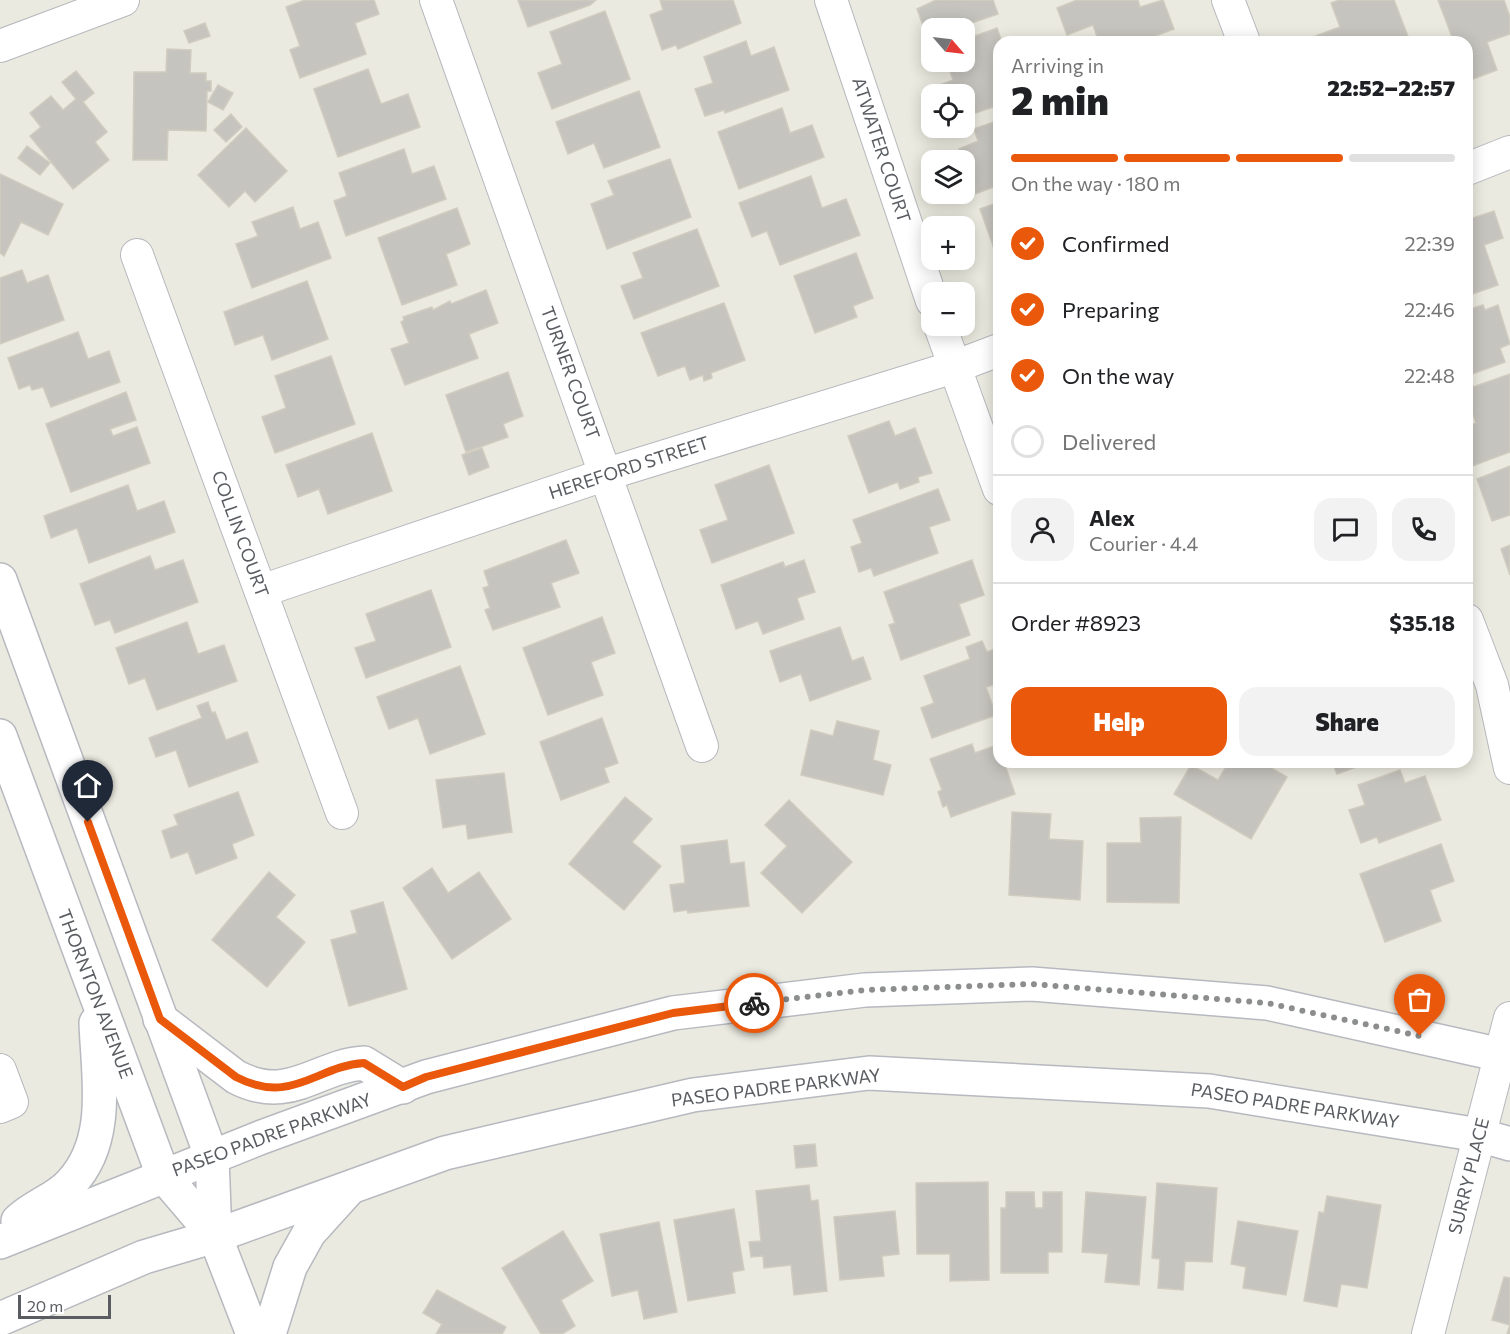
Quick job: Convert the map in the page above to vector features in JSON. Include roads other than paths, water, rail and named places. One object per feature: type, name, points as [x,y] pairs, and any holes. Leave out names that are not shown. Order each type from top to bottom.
[{"type":"main road","name":"THORNTON AVENUE","points":[[0,580],[212,1158],[215,1236]]},
{"type":"main road","name":"THORNTON AVENUE","points":[[0,736],[95,997],[164,1175],[215,1236],[253,1334]]},
{"type":"main road","name":"PASEO PADRE PARKWAY","points":[[0,1240],[262,1137],[426,1077],[673,1013],[865,990],[1032,984],[1267,1003],[1505,1055]]},
{"type":"main road","points":[[0,1240],[23,1216],[70,1184],[96,1141],[100,1118],[95,997]]},
{"type":"main road","points":[[160,1019],[236,1077],[250,1082],[284,1088],[364,1063],[403,1087]]},
{"type":"main road","name":"PASEO PADRE PARKWAY","points":[[0,1319],[144,1257],[215,1236],[445,1154],[693,1095],[869,1073],[1209,1090],[1479,1136],[1510,1144]]},
{"type":"main road","points":[[269,1334],[290,1267],[309,1233],[351,1187]]},
{"type":"street","points":[[0,46],[123,0]]},
{"type":"street","name":"TURNER COURT","points":[[436,0],[607,474],[702,746]]},
{"type":"street","name":"ATWATER COURT","points":[[831,0],[926,282]]},
{"type":"street","points":[[1228,0],[1242,36]]},
{"type":"street","points":[[1473,167],[1510,152]]},
{"type":"street","name":"COLLIN COURT","points":[[137,255],[342,813]]},
{"type":"street","points":[[943,336],[993,473]]},
{"type":"street","name":"HEREFORD STREET","points":[[261,591],[607,474],[954,367],[993,352]]},
{"type":"street","points":[[1473,636],[1492,685],[1510,768]]},
{"type":"street","name":"SURRY PLACE","points":[[1428,1334],[1479,1136],[1505,1055],[1510,1018]]},
{"type":"street","points":[[0,1070],[12,1102],[0,1107]]}]
